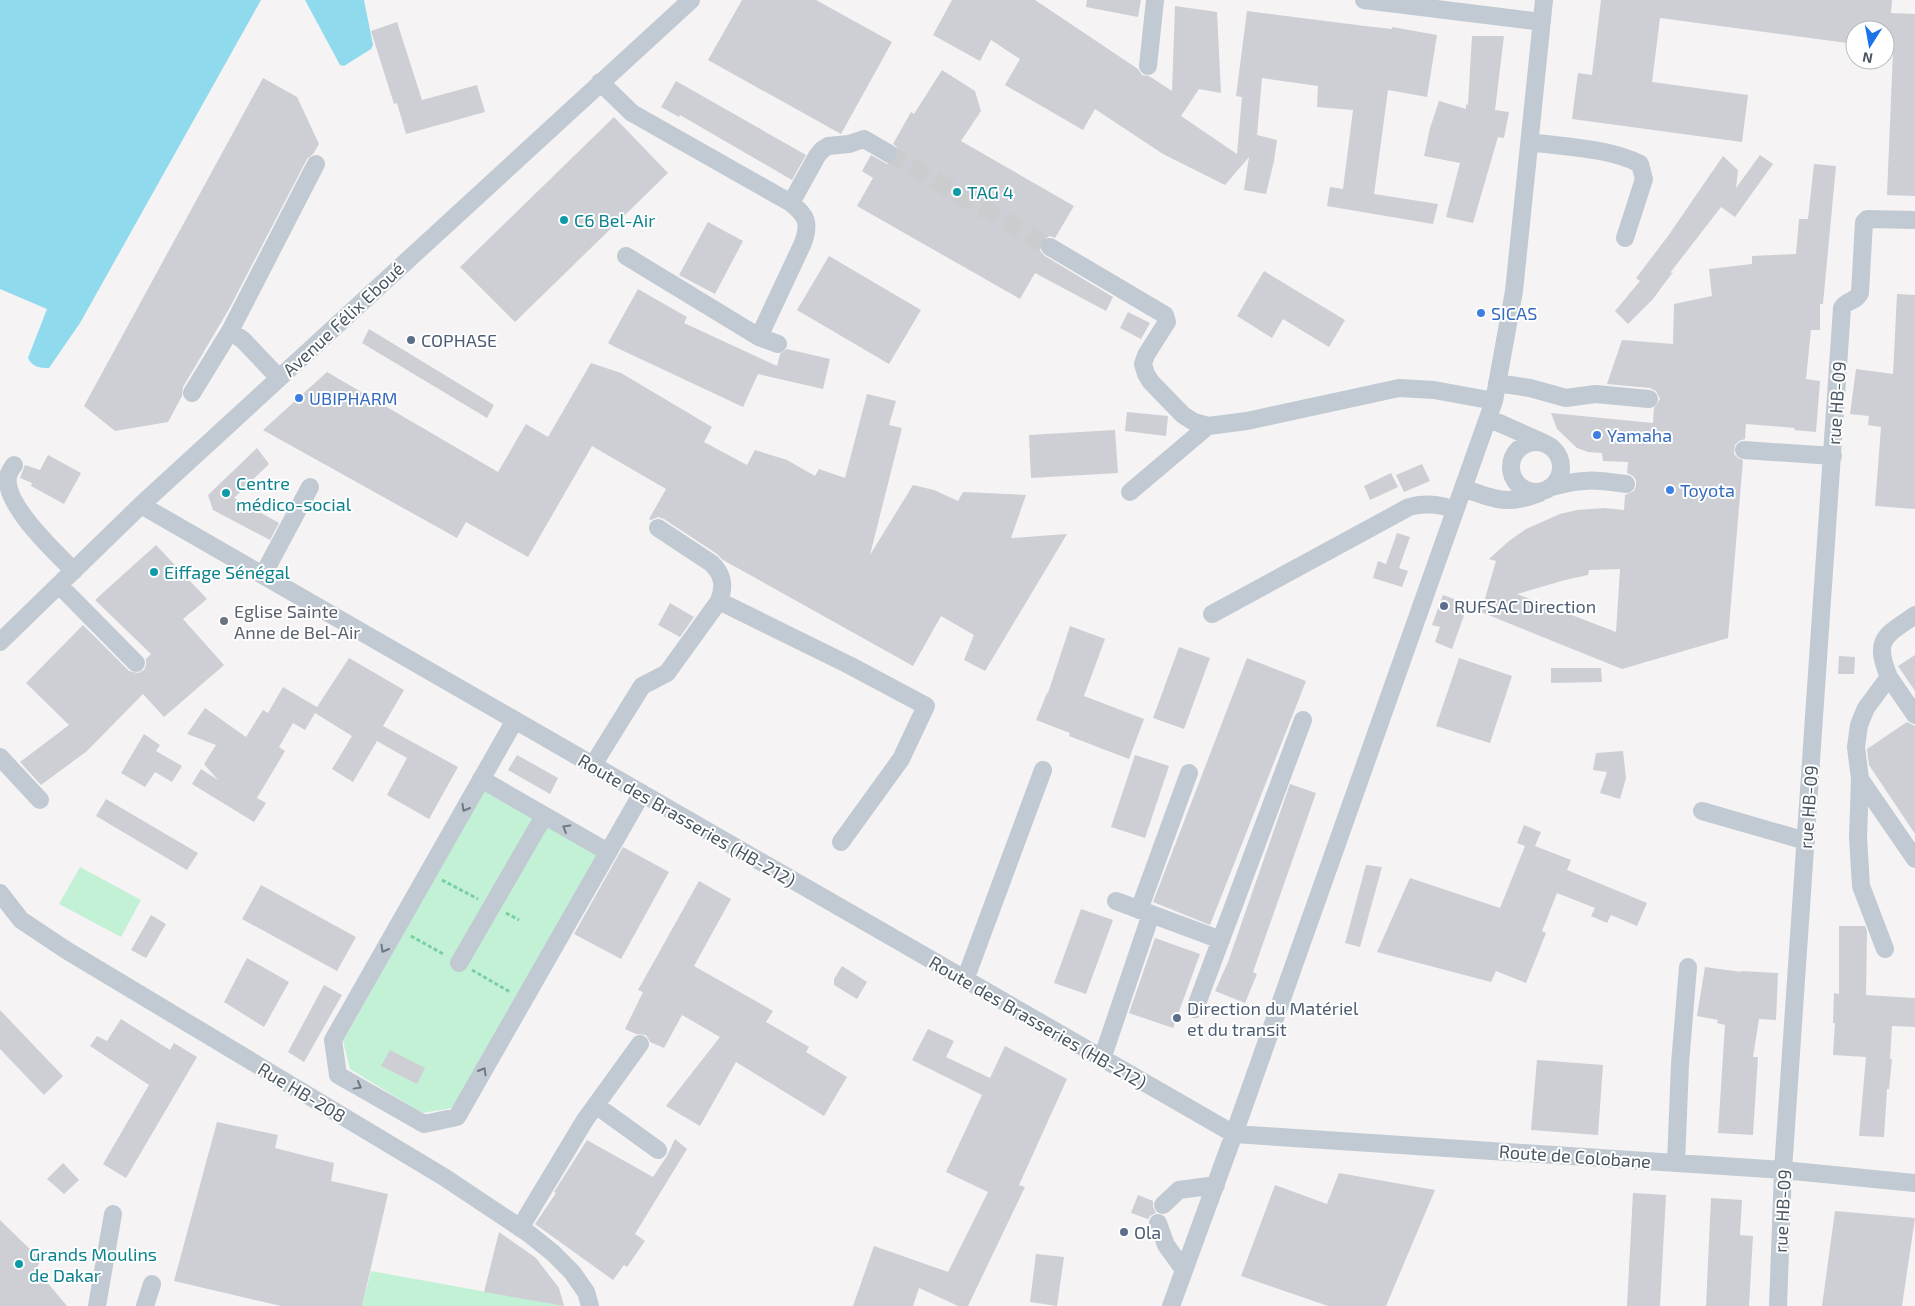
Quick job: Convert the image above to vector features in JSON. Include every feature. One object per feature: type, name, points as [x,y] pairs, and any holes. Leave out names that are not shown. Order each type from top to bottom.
[{"type":"street","name":"Avenue Félix Eboué","points":[[0,642],[141,505],[691,0]]},
{"type":"street","points":[[1148,66],[1156,0]]},
{"type":"street","points":[[1364,0],[1542,22]]},
{"type":"street","points":[[1171,1306],[1216,1185],[1494,401],[1514,291],[1544,0]]},
{"type":"street","points":[[600,82],[632,113],[791,203],[803,213],[806,219],[806,237],[759,337]]},
{"type":"street","points":[[791,203],[817,156],[828,146],[849,144],[864,139],[888,153]]},
{"type":"street","points":[[1530,142],[1613,154],[1629,158],[1640,164],[1644,179],[1625,238]]},
{"type":"street","points":[[192,393],[230,331],[316,164]]},
{"type":"street","name":"rue HB-09","points":[[1778,1306],[1784,1170],[1842,308],[1846,303],[1857,298],[1860,293],[1864,222],[1867,219],[1915,220]]},
{"type":"street","points":[[1050,247],[1165,315],[1167,322],[1146,355],[1144,364],[1146,374],[1184,415],[1194,422],[1208,426],[1247,421],[1399,388],[1434,390],[1494,401]]},
{"type":"street","points":[[626,256],[759,337],[778,344]]},
{"type":"street","points":[[230,331],[243,340],[280,378]]},
{"type":"street","points":[[1497,383],[1530,388],[1566,398],[1595,394],[1649,399]]},
{"type":"street","points":[[1488,418],[1546,444],[1555,451],[1560,459],[1589,479]]},
{"type":"street","points":[[1130,492],[1208,426]]},
{"type":"street","points":[[1494,498],[1508,486],[1510,467],[1514,455],[1521,447],[1535,442],[1546,444]]},
{"type":"street","points":[[1744,450],[1833,456]]},
{"type":"street","points":[[1510,467],[1512,476],[1520,487],[1528,492],[1546,490],[1559,479],[1562,469],[1560,459]]},
{"type":"street","points":[[14,465],[8,476],[13,502],[41,538],[74,571]]},
{"type":"street","points":[[1463,488],[1494,498],[1511,501],[1523,500],[1570,482],[1589,479],[1626,484]]},
{"type":"street","points":[[263,575],[310,487]]},
{"type":"street","points":[[1212,614],[1409,507],[1435,504],[1455,509]]},
{"type":"street","name":"Route des Brasseries (HB-212)","points":[[141,505],[1234,1134]]},
{"type":"street","points":[[594,766],[642,686],[667,673],[719,601],[722,582],[719,570],[658,528]]},
{"type":"street","points":[[59,585],[136,663]]},
{"type":"street","points":[[719,601],[849,665],[926,706],[901,759],[841,842]]},
{"type":"street","points":[[1915,615],[1890,633],[1880,647],[1882,660],[1889,677],[1915,715]]},
{"type":"street","points":[[1885,948],[1861,886],[1858,837],[1860,779],[1856,748],[1859,725],[1866,708],[1889,677]]},
{"type":"street","points":[[515,720],[332,1040],[338,1075],[424,1124],[457,1116],[642,794]]},
{"type":"street","points":[[1195,1009],[1303,720]]},
{"type":"street","points":[[0,757],[40,800]]},
{"type":"street","points":[[965,980],[1043,770]]},
{"type":"street","points":[[1102,1059],[1145,912],[1189,773]]},
{"type":"street","points":[[481,779],[608,852]]},
{"type":"street","points":[[1860,779],[1915,859]]},
{"type":"street","points":[[1702,811],[1806,841]]},
{"type":"street","points":[[459,963],[544,816]]},
{"type":"street","points":[[1116,901],[1221,940]]},
{"type":"street","name":"Rue HB-208","points":[[3,905],[21,920],[66,950],[444,1177],[520,1228],[553,1253],[572,1272],[586,1292],[590,1306]]},
{"type":"street","points":[[1676,1163],[1680,1064],[1688,967]]},
{"type":"street","points":[[520,1228],[586,1120],[640,1044]]},
{"type":"street","points":[[596,1106],[658,1150]]},
{"type":"street","name":"Route de Colobane","points":[[1234,1134],[1784,1170],[1915,1183]]},
{"type":"street","points":[[1163,1205],[1179,1190],[1216,1185]]},
{"type":"street","points":[[97,1306],[113,1214]]},
{"type":"street","points":[[1158,1223],[1166,1245],[1184,1270]]},
{"type":"street","points":[[145,1306],[152,1284]]},
{"type":"path","points":[[428,873],[519,920]]},
{"type":"green space","points":[[484,790],[599,856],[453,1108],[422,1113],[350,1069],[343,1041]]},
{"type":"green space","points":[[80,867],[141,900],[121,937],[59,904]]},
{"type":"green space","points":[[371,1271],[564,1306],[362,1306]]},
{"type":"water","points":[[0,0],[261,0],[80,323],[49,368],[37,366],[28,358],[47,309],[0,289]]},
{"type":"water","points":[[305,0],[364,0],[373,45],[371,49],[344,66],[340,65]]},
{"type":"building","points":[[742,0],[816,0],[892,42],[841,134],[708,60]]},
{"type":"building","points":[[952,0],[1035,0],[1138,69],[1142,75],[1149,76],[1172,91],[1175,6],[1217,12],[1221,93],[1199,89],[1181,116],[1237,154],[1242,97],[1236,96],[1247,11],[1392,29],[1392,27],[1437,35],[1427,97],[1388,90],[1374,194],[1438,204],[1433,224],[1327,206],[1330,187],[1343,189],[1353,110],[1317,107],[1318,86],[1262,78],[1257,135],[1277,140],[1274,161],[1266,194],[1244,190],[1249,157],[1225,185],[1163,154],[1095,109],[1083,130],[1005,85],[1020,59],[991,40],[980,61],[933,35]]},
{"type":"building","points":[[1087,0],[1141,0],[1138,17],[1086,7]]},
{"type":"building","points":[[1601,0],[1892,0],[1891,13],[1915,14],[1915,196],[1887,195],[1892,70],[1895,70],[1895,20],[1845,20],[1845,43],[1660,18],[1652,82],[1748,95],[1742,142],[1572,119],[1578,73],[1592,75]]},
{"type":"building","points":[[397,22],[422,100],[477,85],[485,112],[406,134],[397,103],[394,104],[371,31]]},
{"type":"building","points":[[1472,36],[1504,36],[1495,110],[1509,112],[1504,138],[1498,137],[1473,223],[1446,217],[1460,163],[1424,156],[1430,128],[1439,101],[1466,109],[1466,104],[1468,105]]},
{"type":"building","name":"TAG 4","points":[[942,70],[975,91],[981,111],[961,141],[1074,206],[1055,238],[1050,236],[1041,241],[1039,246],[1045,256],[1113,297],[1106,311],[1035,273],[1020,299],[857,206],[873,178],[862,171],[871,155],[887,164],[897,159],[899,153],[897,147],[893,144],[911,112],[914,114]]},
{"type":"building","points":[[263,78],[297,97],[319,144],[313,154],[307,159],[229,309],[183,387],[182,396],[168,422],[115,431],[84,406]]},
{"type":"building","points":[[676,81],[806,155],[792,180],[680,115],[679,117],[661,107]]},
{"type":"building","name":"C6 Bel-Air","points":[[614,117],[668,173],[515,322],[460,267]]},
{"type":"building","points":[[1760,155],[1773,164],[1735,217],[1721,207],[1670,273],[1673,272],[1653,299],[1628,324],[1615,311],[1640,281],[1636,278],[1668,236],[1723,156],[1738,170],[1736,188]]},
{"type":"building","points":[[1814,164],[1836,166],[1823,304],[1820,304],[1820,330],[1811,330],[1806,379],[1820,381],[1816,432],[1794,430],[1795,428],[1746,424],[1745,439],[1735,445],[1734,454],[1743,460],[1728,638],[1622,669],[1481,612],[1496,561],[1489,559],[1509,541],[1526,529],[1560,514],[1577,510],[1604,508],[1624,510],[1625,495],[1634,491],[1636,486],[1636,480],[1627,473],[1628,462],[1603,461],[1602,453],[1588,452],[1577,448],[1557,429],[1551,413],[1653,423],[1654,408],[1660,399],[1656,391],[1650,388],[1607,384],[1622,340],[1673,344],[1674,304],[1712,296],[1709,269],[1752,264],[1752,256],[1796,254],[1799,219],[1808,219]],"holes":[[[1620,569],[1616,632],[1517,594],[1588,575],[1589,570]]]},
{"type":"building","points":[[708,222],[743,241],[715,294],[679,275]]},
{"type":"building","points":[[829,256],[921,310],[889,364],[797,310]]},
{"type":"building","points":[[1264,271],[1345,320],[1329,347],[1283,319],[1272,338],[1237,316]]},
{"type":"building","points":[[638,289],[687,317],[684,323],[777,366],[780,354],[787,349],[830,359],[823,389],[758,374],[743,407],[615,347],[608,343]]},
{"type":"building","points":[[1897,294],[1915,295],[1915,509],[1875,506],[1881,427],[1868,425],[1869,416],[1850,414],[1856,369],[1893,374]]},
{"type":"building","points":[[1128,312],[1150,323],[1141,339],[1120,328]]},
{"type":"building","points":[[369,329],[494,405],[487,418],[362,343]]},
{"type":"building","points":[[591,363],[621,373],[712,427],[704,442],[747,465],[755,450],[787,460],[815,476],[819,469],[845,478],[867,394],[896,401],[889,425],[902,428],[870,555],[913,485],[934,490],[958,501],[963,492],[1026,495],[1011,538],[1067,534],[985,671],[964,660],[974,635],[941,616],[913,666],[723,560],[717,554],[664,519],[658,517],[649,519],[666,489],[592,446],[528,557],[466,522],[457,538],[263,430],[327,372],[498,472],[526,424],[548,437]]},
{"type":"building","points":[[1127,412],[1168,416],[1166,436],[1125,431]]},
{"type":"building","points":[[1115,430],[1118,473],[1031,478],[1029,435]]},
{"type":"building","name":"Centre médico-social","points":[[257,448],[269,464],[234,498],[279,523],[270,540],[213,510],[208,495]]},
{"type":"building","points":[[48,455],[81,473],[64,504],[31,486],[32,483],[20,478],[25,465],[40,470]]},
{"type":"building","points":[[1422,464],[1430,481],[1404,492],[1396,475]]},
{"type":"building","points":[[1391,473],[1398,487],[1370,500],[1364,486]]},
{"type":"building","points":[[1397,533],[1410,537],[1399,568],[1408,571],[1402,587],[1373,578],[1378,561],[1386,564]]},
{"type":"building","points":[[156,545],[207,599],[183,619],[224,665],[164,717],[143,694],[87,751],[41,785],[20,762],[69,725],[26,683],[83,625],[129,671],[138,673],[144,670],[146,659],[151,654],[95,600]]},
{"type":"building","points":[[1443,595],[1468,604],[1452,649],[1435,642],[1440,627],[1432,625]]},
{"type":"building","points":[[670,603],[694,617],[680,637],[658,625]]},
{"type":"building","points":[[1070,626],[1105,639],[1084,696],[1144,719],[1129,759],[1069,736],[1070,733],[1036,720],[1048,693]]},
{"type":"building","points":[[1179,647],[1210,658],[1184,729],[1153,718]]},
{"type":"building","points":[[1915,655],[1915,691],[1898,666]]},
{"type":"building","points":[[1839,656],[1855,657],[1854,674],[1838,674]]},
{"type":"building","points":[[349,658],[404,690],[383,726],[458,767],[429,819],[387,795],[407,758],[377,741],[353,782],[332,769],[352,736],[315,713],[305,730],[293,723],[279,747],[285,751],[257,798],[266,803],[254,822],[192,784],[201,769],[218,780],[204,764],[216,745],[187,734],[205,708],[246,737],[263,710],[268,713],[283,687],[317,707]]},
{"type":"building","points":[[1247,658],[1306,681],[1210,925],[1153,902]]},
{"type":"building","points":[[1459,658],[1512,676],[1490,743],[1436,726]]},
{"type":"building","points":[[1551,668],[1601,668],[1602,682],[1551,683]]},
{"type":"building","points":[[1907,722],[1915,726],[1915,834],[1869,765],[1867,749]]},
{"type":"building","points":[[144,734],[160,745],[156,751],[182,766],[172,782],[155,772],[145,787],[121,773]]},
{"type":"building","points":[[1623,751],[1626,778],[1620,799],[1600,793],[1607,772],[1593,770],[1596,753]]},
{"type":"building","points":[[517,755],[558,778],[550,794],[508,770]]},
{"type":"building","points":[[1135,755],[1169,766],[1145,838],[1111,827]]},
{"type":"building","points":[[1290,784],[1316,793],[1253,972],[1257,974],[1245,1003],[1215,991],[1228,962]]},
{"type":"building","points":[[106,799],[198,853],[187,870],[96,816]]},
{"type":"building","points":[[1524,825],[1541,832],[1535,846],[1571,860],[1567,870],[1647,903],[1637,926],[1611,915],[1607,923],[1591,916],[1595,908],[1557,893],[1542,931],[1546,933],[1526,983],[1496,971],[1491,982],[1377,952],[1410,878],[1500,908],[1525,846],[1517,843]]},
{"type":"building","points":[[623,847],[669,872],[621,959],[574,934]]},
{"type":"building","points":[[1366,865],[1382,867],[1360,947],[1345,943]]},
{"type":"building","points":[[699,881],[731,899],[694,966],[773,1011],[766,1022],[809,1047],[806,1052],[847,1077],[824,1116],[736,1062],[700,1126],[666,1106],[720,1037],[682,1015],[664,1048],[650,1042],[646,1035],[636,1034],[625,1029],[643,992],[638,990]]},
{"type":"building","points":[[261,885],[356,937],[337,971],[242,919]]},
{"type":"building","points":[[1081,909],[1113,920],[1086,994],[1054,983]]},
{"type":"building","points":[[151,915],[166,924],[146,958],[131,950]]},
{"type":"building","points":[[1839,926],[1865,926],[1867,931],[1866,995],[1915,998],[1915,1027],[1892,1026],[1890,1059],[1892,1059],[1889,1089],[1887,1089],[1884,1137],[1859,1136],[1866,1057],[1833,1055],[1834,993],[1839,994]]},
{"type":"building","points":[[1155,938],[1200,954],[1173,1028],[1129,1013]]},
{"type":"building","points":[[247,958],[289,982],[264,1027],[224,1002]]},
{"type":"building","points":[[842,966],[867,982],[857,999],[834,985],[834,979]]},
{"type":"building","points":[[1705,967],[1741,972],[1778,973],[1776,1020],[1759,1019],[1753,1057],[1758,1057],[1753,1135],[1718,1133],[1725,1025],[1717,1023],[1718,1020],[1697,1016]]},
{"type":"building","points":[[324,985],[342,995],[304,1062],[288,1052]]},
{"type":"building","points":[[0,1010],[63,1076],[44,1095],[0,1049]]},
{"type":"building","points":[[121,1019],[170,1050],[174,1043],[197,1057],[126,1178],[103,1164],[149,1085],[90,1046],[97,1036],[107,1041]]},
{"type":"building","points":[[928,1029],[954,1041],[946,1057],[990,1078],[1005,1046],[1067,1079],[1019,1185],[1025,1187],[968,1306],[958,1306],[919,1288],[913,1306],[853,1306],[874,1246],[948,1272],[988,1192],[946,1172],[982,1095],[912,1060]]},
{"type":"building","points":[[390,1050],[425,1068],[417,1084],[381,1066]]},
{"type":"building","points":[[1537,1060],[1603,1065],[1598,1135],[1531,1130]]},
{"type":"building","points":[[217,1122],[278,1135],[275,1148],[334,1163],[331,1181],[388,1194],[362,1306],[281,1306],[174,1281]]},
{"type":"building","points":[[675,1139],[687,1149],[635,1234],[645,1241],[627,1267],[624,1265],[613,1280],[535,1224],[556,1193],[554,1192],[587,1140],[653,1177],[667,1156]]},
{"type":"building","points":[[63,1163],[79,1180],[64,1194],[47,1179]]},
{"type":"building","points":[[1339,1173],[1435,1190],[1386,1306],[1328,1306],[1241,1276],[1275,1185],[1327,1204]]},
{"type":"building","points":[[1633,1193],[1666,1195],[1660,1306],[1627,1306]]},
{"type":"building","points":[[1138,1195],[1153,1201],[1156,1213],[1148,1219],[1131,1213]]},
{"type":"building","points":[[1711,1198],[1742,1200],[1740,1235],[1753,1236],[1749,1306],[1706,1306]]},
{"type":"building","points":[[1835,1211],[1915,1218],[1902,1306],[1822,1306]]},
{"type":"building","name":"Grands Moulins de Dakar","points":[[0,1220],[41,1260],[36,1269],[67,1306],[0,1306]]},
{"type":"building","points":[[499,1232],[536,1258],[559,1288],[564,1306],[484,1292]]},
{"type":"building","points":[[1036,1254],[1064,1257],[1057,1306],[1030,1302]]},
{"type":"tunnel","points":[[888,153],[1050,247]]},
{"type":"place","name":"TAG 4","points":[[957,192]]},
{"type":"place","name":"C6 Bel-Air","points":[[564,220]]},
{"type":"place","name":"SICAS","points":[[1481,313]]},
{"type":"place","name":"COPHASE","points":[[411,340]]},
{"type":"place","name":"UBIPHARM","points":[[299,398]]},
{"type":"place","name":"Yamaha","points":[[1597,435]]},
{"type":"place","name":"Toyota","points":[[1670,490]]},
{"type":"place","name":"Centre médico-social","points":[[226,493]]},
{"type":"place","name":"Eiffage Sénégal","points":[[154,572]]},
{"type":"place","name":"RUFSAC Direction","points":[[1444,606]]},
{"type":"place","name":"Eglise Sainte Anne de Bel-Air","points":[[224,621]]},
{"type":"place","name":"Direction du Matériel et du transit","points":[[1177,1018]]},
{"type":"place","name":"Ola","points":[[1124,1232]]},
{"type":"place","name":"Grands Moulins de Dakar","points":[[19,1264]]}]
